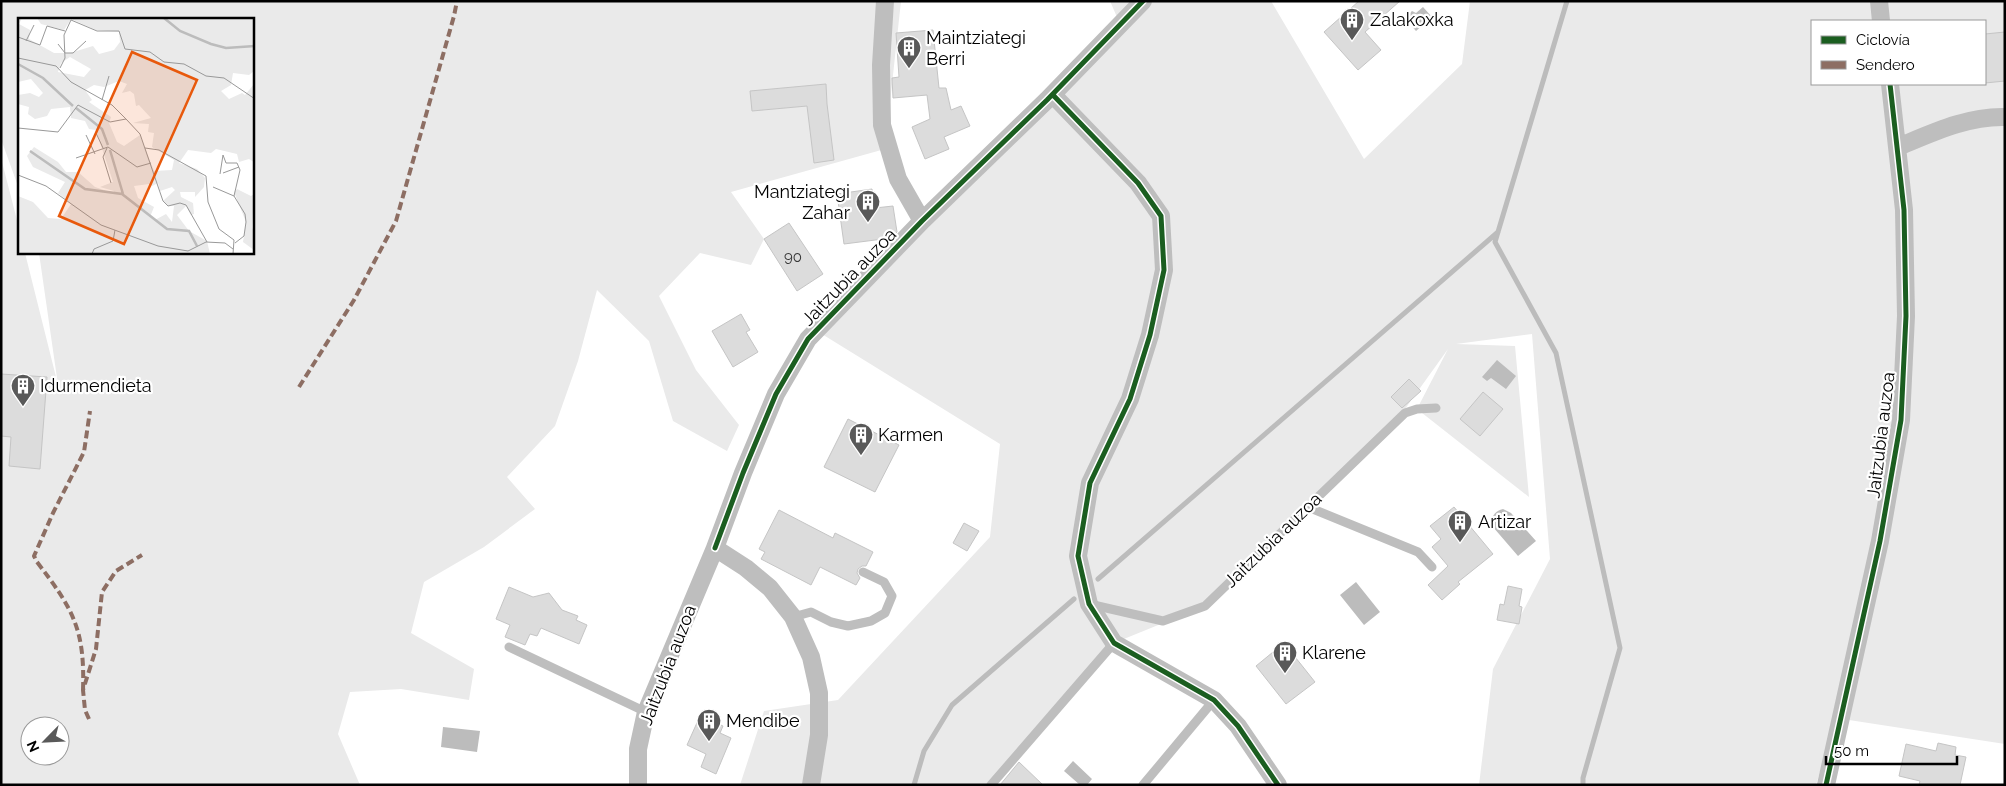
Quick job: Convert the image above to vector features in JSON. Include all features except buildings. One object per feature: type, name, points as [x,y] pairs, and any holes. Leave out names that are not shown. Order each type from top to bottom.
[{"type":"street","points":[[885,1],[881,65],[882,125],[898,179],[922,222]]},
{"type":"street","name":"Jaitzubia auzoa","points":[[638,785],[638,749],[646,712],[715,548],[743,473],[776,394],[808,339],[922,222],[1053,95],[1143,1]]},
{"type":"street","points":[[1879,1],[1882,20]]},
{"type":"street","name":"Jaitzubia auzoa","points":[[1826,785],[1880,542],[1901,420],[1906,316],[1904,210],[1890,85]]},
{"type":"street","points":[[1053,95],[1138,183],[1161,216],[1164,270],[1150,335],[1130,399],[1090,483],[1078,556],[1089,604],[1114,644],[1214,700],[1238,726],[1278,785]]},
{"type":"street","points":[[1898,147],[1952,125],[1990,117],[2005,118]]},
{"type":"street","points":[[715,548],[746,568],[770,588],[793,617],[811,657],[819,693],[818,735],[811,785]]},
{"type":"lane","name":"Jaitzubia auzoa","points":[[1089,604],[1163,621],[1205,606],[1405,413],[1417,409],[1436,408]]},
{"type":"lane","points":[[1308,507],[1418,552],[1432,567]]},
{"type":"lane","points":[[793,617],[811,612],[831,622],[848,626],[871,621],[886,612],[892,596],[884,582],[863,572]]},
{"type":"lane","points":[[991,785],[1114,644]]},
{"type":"lane","points":[[508,647],[646,712]]},
{"type":"lane","points":[[1143,785],[1214,700]]},
{"type":"shaded area","points":[[1,1],[901,1],[885,149],[731,192],[764,239],[751,265],[700,253],[659,296],[696,370],[739,425],[727,451],[673,421],[649,341],[597,290],[578,361],[555,426],[507,477],[535,509],[484,547],[424,582],[411,633],[474,669],[469,700],[401,689],[350,692],[338,734],[360,785],[1,785],[1,158],[18,224],[18,254],[25,254],[58,385],[39,254],[254,254],[254,18],[18,18],[18,186],[1,139]]},
{"type":"shaded area","points":[[1110,1],[1271,1],[1364,159],[1462,64],[1470,1],[2005,1],[2005,744],[1836,718],[1816,785],[1479,785],[1493,669],[1550,559],[1532,334],[1456,344],[1515,346],[1529,497],[1417,409],[1448,349],[1405,409],[1205,606],[1114,643],[986,785],[740,785],[764,711],[838,700],[990,537],[1000,444],[817,331],[1120,24]]},
{"type":"shaded area","points":[[1423,7],[1432,17],[1416,31],[1409,23],[1412,20],[1408,15],[1412,11],[1416,13]]},
{"type":"shaded area","points":[[1497,360],[1516,376],[1506,389],[1491,378],[1487,381],[1482,377]]},
{"type":"shaded area","points":[[1503,509],[1511,513],[1536,541],[1518,556],[1493,527],[1494,515],[1497,511]]},
{"type":"shaded area","points":[[1356,582],[1380,612],[1364,625],[1340,595]]},
{"type":"shaded area","points":[[443,727],[480,731],[477,752],[441,747]]},
{"type":"shaded area","points":[[1073,761],[1092,779],[1087,785],[1080,785],[1064,771]]},
{"type":"waterway","points":[[1567,1],[1495,242],[1556,353],[1620,648],[1583,778],[1583,785]]},
{"type":"waterway","points":[[1098,579],[1498,232]]},
{"type":"waterway","points":[[914,785],[924,751],[952,705],[1074,599]]},
{"type":"marked path","points":[[299,387],[354,300],[396,221],[457,1]]},
{"type":"marked path","points":[[83,690],[82,651],[74,621],[60,593],[34,556],[53,513],[84,452],[90,411]]},
{"type":"marked path","points":[[89,719],[85,710],[83,690],[96,649],[102,592],[116,571],[142,555]]},
{"type":"cycle path","points":[[715,548],[743,473],[776,394],[808,339],[922,221],[1047,100],[1143,1]]},
{"type":"cycle path","points":[[1826,785],[1880,541],[1901,420],[1906,316],[1904,210],[1890,85]]},
{"type":"cycle path","points":[[1053,95],[1138,183],[1161,216],[1164,270],[1150,335],[1130,399],[1090,483],[1078,556],[1089,604],[1114,643],[1214,700],[1238,726],[1278,785]]},
{"type":"place","name":"Zalakoxka","points":[[1352,41]]},
{"type":"place","name":"Maintziategi Berri","points":[[909,69]]},
{"type":"place","name":"Mantziategi Zahar","points":[[868,223]]},
{"type":"place","name":"Idurmendieta","points":[[23,407]]},
{"type":"place","name":"Karmen","points":[[861,456]]},
{"type":"place","name":"Artizar","points":[[1460,543]]},
{"type":"place","name":"Klarene","points":[[1285,674]]},
{"type":"place","name":"Mendibe","points":[[709,742]]}]
